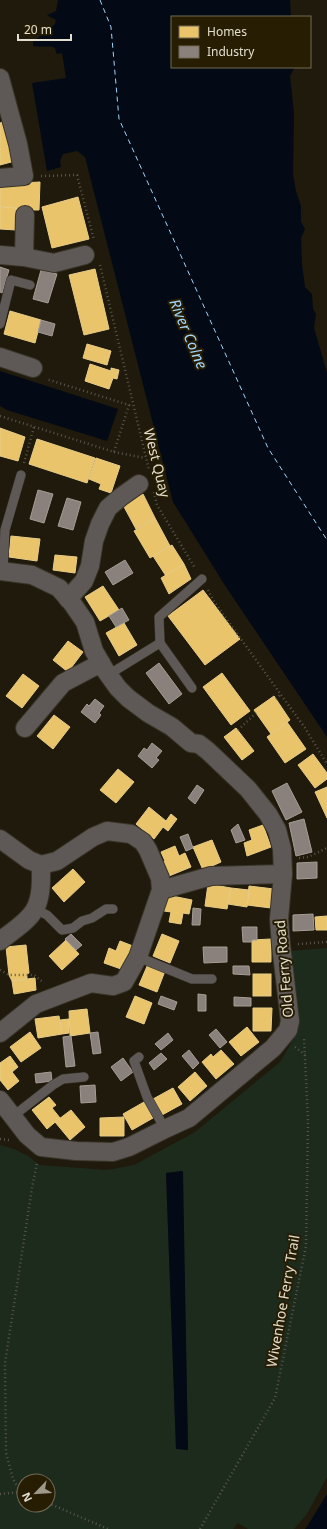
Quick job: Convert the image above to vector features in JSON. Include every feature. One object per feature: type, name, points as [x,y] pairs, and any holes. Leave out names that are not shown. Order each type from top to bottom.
[{"type":"street","points":[[0,82],[18,144],[24,176],[0,178]]},
{"type":"street","points":[[24,257],[25,215]]},
{"type":"street","points":[[0,255],[24,257],[54,263],[93,253]]},
{"type":"street","points":[[0,357],[34,368]]},
{"type":"street","points":[[68,599],[84,581],[90,566],[94,541],[108,508],[122,496],[147,481]]},
{"type":"street","name":"Old Ferry Road","points":[[1,571],[32,575],[59,588],[85,622],[94,651],[104,669],[128,698],[186,739],[199,744],[248,789],[268,814],[277,830],[282,848],[283,867],[279,919],[280,945],[290,1021],[288,1030],[273,1048],[189,1118],[129,1148],[113,1152],[76,1151],[40,1147]]},
{"type":"street","points":[[25,728],[63,683],[104,669]]},
{"type":"street","points":[[0,839],[29,860],[41,865],[57,861],[93,836],[108,831],[131,834],[143,842],[148,850],[160,878],[161,890],[138,957],[124,982],[113,986],[91,983],[48,999],[36,1004],[0,1033]]},
{"type":"street","points":[[0,941],[24,921],[35,909],[40,892],[41,865]]},
{"type":"street","points":[[161,890],[211,876],[283,867]]},
{"type":"street","points":[[0,1100],[27,1136],[40,1147]]},
{"type":"lane","points":[[0,324],[12,280],[30,285]]},
{"type":"lane","points":[[1,571],[5,530],[21,475]]},
{"type":"lane","points":[[192,688],[160,643],[159,617],[202,579]]},
{"type":"lane","points":[[104,669],[160,643]]},
{"type":"lane","points":[[35,909],[47,915],[62,930],[73,928],[82,921],[92,918],[106,909],[113,909]]},
{"type":"lane","points":[[138,957],[192,978],[212,979]]},
{"type":"lane","points":[[139,1057],[134,1061],[147,1096],[165,1129]]},
{"type":"lane","points":[[12,1117],[63,1079],[84,1077]]},
{"type":"path","name":"West Quay","points":[[24,176],[77,175],[93,253],[133,404],[145,458],[147,481],[157,505],[213,600],[305,728],[327,764]]},
{"type":"path","points":[[34,368],[42,378],[129,405],[133,404]]},
{"type":"path","points":[[114,452],[129,405]]},
{"type":"path","points":[[0,416],[114,452],[145,458]]},
{"type":"path","points":[[21,475],[34,427]]},
{"type":"path","points":[[276,699],[281,694]]},
{"type":"path","points":[[238,730],[256,713]]},
{"type":"path","points":[[283,867],[327,848]]},
{"type":"path","points":[[298,944],[327,942]]},
{"type":"path","points":[[0,970],[9,975],[27,975]]},
{"type":"path","name":"Wivenhoe Ferry Trail","points":[[200,1529],[275,1398],[306,1246],[308,1121],[305,1056]]},
{"type":"path","points":[[16,1483],[13,1479],[6,1453],[5,1363],[32,1188],[40,1147]]},
{"type":"path","points":[[1,1494],[16,1492]]},
{"type":"path","points":[[56,1506],[108,1529]]},
{"type":"green space","points":[[327,948],[327,1477],[307,1514],[294,1529],[248,1529],[238,1523],[233,1529],[0,1529],[0,1145],[14,1149],[28,1156],[40,1165],[107,1170],[134,1165],[195,1132],[280,1062],[297,1029],[290,951]],"holes":[[[182,1171],[188,1450],[176,1448],[166,1173]]]},
{"type":"water","name":"River Colne","points":[[58,0],[290,0],[291,16],[171,16],[171,68],[294,68],[290,76],[294,113],[293,174],[296,191],[301,206],[301,222],[305,229],[301,238],[302,264],[305,287],[312,294],[313,309],[316,314],[314,328],[327,373],[327,737],[226,587],[173,502],[85,157],[77,151],[63,154],[60,161],[61,167],[47,171],[32,83],[66,78],[62,53],[57,54],[55,48],[53,47],[33,46],[33,42],[55,24],[56,20],[47,15],[56,11]]},
{"type":"water","points":[[0,371],[118,409],[107,441],[7,410],[0,406]]},
{"type":"water","points":[[183,1171],[188,1450],[176,1449],[166,1173]]},
{"type":"water","points":[[327,1494],[327,1529],[305,1529],[308,1525]]},
{"type":"building: Homes","points":[[5,121],[15,161],[0,165],[0,123]]},
{"type":"building: Homes","points":[[40,182],[39,210],[16,210],[16,208],[0,207],[0,184]]},
{"type":"building: Homes","points":[[78,197],[89,239],[52,248],[42,207]]},
{"type":"building: Homes","points":[[0,207],[16,208],[16,230],[0,229]]},
{"type":"building: Homes","points":[[95,269],[109,329],[84,335],[69,275]]},
{"type":"building: Homes","points":[[10,311],[41,320],[35,343],[4,334]]},
{"type":"building: Homes","points":[[87,344],[111,351],[107,365],[83,358]]},
{"type":"building: Homes","points":[[90,364],[111,371],[111,368],[119,370],[117,379],[113,378],[109,389],[85,381]]},
{"type":"building: Homes","points":[[0,428],[25,437],[18,461],[0,456]]},
{"type":"building: Homes","points":[[37,439],[95,458],[87,483],[29,464]]},
{"type":"building: Homes","points":[[96,458],[120,466],[111,493],[99,489],[101,484],[89,479]]},
{"type":"building: Homes","points":[[143,494],[155,518],[136,529],[123,505]]},
{"type":"building: Homes","points":[[155,518],[170,546],[150,558],[134,531]]},
{"type":"building: Homes","points":[[11,536],[40,539],[37,561],[9,557]]},
{"type":"building: Homes","points":[[172,545],[184,564],[166,576],[153,556]]},
{"type":"building: Homes","points":[[55,555],[77,557],[75,573],[53,570]]},
{"type":"building: Homes","points":[[184,564],[191,579],[169,594],[161,578]]},
{"type":"building: Homes","points":[[103,586],[119,610],[100,621],[85,597]]},
{"type":"building: Homes","points":[[203,590],[240,639],[205,665],[168,616]]},
{"type":"building: Homes","points":[[124,623],[137,645],[119,656],[106,633]]},
{"type":"building: Homes","points":[[68,641],[83,652],[68,672],[53,660]]},
{"type":"building: Homes","points":[[222,673],[250,711],[231,725],[203,687]]},
{"type":"building: Homes","points":[[23,674],[39,686],[22,708],[6,696]]},
{"type":"building: Homes","points":[[274,696],[290,720],[271,734],[254,710]]},
{"type":"building: Homes","points":[[54,715],[70,727],[53,749],[37,736]]},
{"type":"building: Homes","points":[[287,722],[306,749],[285,763],[267,737]]},
{"type":"building: Homes","points":[[236,728],[254,751],[242,760],[224,737]]},
{"type":"building: Homes","points":[[313,754],[327,773],[327,779],[315,788],[298,765]]},
{"type":"building: Homes","points":[[118,769],[134,782],[116,803],[100,790]]},
{"type":"building: Homes","points":[[327,787],[327,818],[315,792]]},
{"type":"building: Homes","points":[[149,807],[166,821],[171,814],[177,819],[168,831],[163,827],[154,839],[136,824]]},
{"type":"building: Homes","points":[[263,825],[271,847],[247,856],[244,843],[252,840],[249,830]]},
{"type":"building: Homes","points":[[212,840],[221,862],[203,870],[193,847]]},
{"type":"building: Homes","points":[[175,846],[179,856],[185,853],[191,867],[169,876],[163,862],[165,861],[161,852]]},
{"type":"building: Homes","points":[[73,869],[85,882],[64,902],[52,888]]},
{"type":"building: Homes","points":[[208,884],[231,888],[227,909],[205,906]]},
{"type":"building: Homes","points":[[249,886],[274,889],[271,908],[247,905]]},
{"type":"building: Homes","points":[[231,888],[249,890],[247,907],[228,904]]},
{"type":"building: Homes","points":[[167,895],[192,900],[189,914],[183,913],[181,924],[169,922],[171,912],[164,911]]},
{"type":"building: Homes","points":[[327,916],[327,930],[316,930],[315,917]]},
{"type":"building: Homes","points":[[162,934],[179,941],[170,963],[153,956]]},
{"type":"building: Homes","points":[[271,939],[271,962],[252,962],[252,940]]},
{"type":"building: Homes","points":[[66,940],[79,954],[62,970],[49,956]]},
{"type":"building: Homes","points":[[120,941],[133,946],[124,970],[104,963],[109,948],[116,951]]},
{"type":"building: Homes","points":[[26,945],[29,973],[27,974],[27,979],[12,981],[9,975],[6,947]]},
{"type":"building: Homes","points":[[148,964],[165,971],[157,992],[139,985]]},
{"type":"building: Homes","points":[[253,974],[271,974],[271,996],[253,996]]},
{"type":"building: Homes","points":[[35,978],[36,990],[14,994],[12,981]]},
{"type":"building: Homes","points":[[135,996],[152,1003],[144,1024],[126,1017]]},
{"type":"building: Homes","points":[[253,1008],[272,1008],[271,1031],[253,1031]]},
{"type":"building: Homes","points":[[87,1009],[90,1033],[70,1036],[69,1011]]},
{"type":"building: Homes","points":[[59,1016],[62,1034],[38,1038],[35,1019]]},
{"type":"building: Homes","points":[[69,1019],[69,1033],[62,1034],[60,1020]]},
{"type":"building: Homes","points":[[247,1027],[259,1042],[241,1056],[229,1042]]},
{"type":"building: Homes","points":[[30,1032],[41,1048],[21,1062],[10,1047]]},
{"type":"building: Homes","points":[[221,1050],[234,1064],[216,1079],[202,1062],[211,1054],[213,1057]]},
{"type":"building: Homes","points":[[10,1056],[18,1067],[12,1072],[19,1081],[8,1090],[0,1080],[0,1063]]},
{"type":"building: Homes","points":[[195,1072],[207,1086],[190,1101],[178,1087]]},
{"type":"building: Homes","points":[[173,1088],[182,1104],[162,1115],[153,1099]]},
{"type":"building: Homes","points":[[49,1097],[56,1105],[52,1108],[60,1118],[47,1129],[32,1110]]},
{"type":"building: Homes","points":[[144,1102],[153,1118],[132,1130],[123,1114]]},
{"type":"building: Homes","points":[[71,1110],[85,1127],[70,1140],[55,1122]]},
{"type":"building: Homes","points":[[124,1117],[124,1136],[100,1136],[100,1118]]},
{"type":"building: Industry","points":[[0,267],[9,270],[2,293],[0,292]]},
{"type":"building: Industry","points":[[41,270],[57,274],[48,303],[33,299]]},
{"type":"building: Industry","points":[[41,320],[55,324],[52,336],[38,332]]},
{"type":"building: Industry","points":[[38,490],[53,494],[44,523],[30,519]]},
{"type":"building: Industry","points":[[67,498],[81,502],[73,530],[58,526]]},
{"type":"building: Industry","points":[[125,560],[133,573],[113,585],[105,572]]},
{"type":"building: Industry","points":[[122,608],[129,620],[116,627],[109,616]]},
{"type":"building: Industry","points":[[159,663],[182,694],[169,704],[146,673]]},
{"type":"building: Industry","points":[[95,699],[104,706],[99,713],[101,715],[95,723],[81,712],[87,704],[89,706]]},
{"type":"building: Industry","points":[[152,743],[162,751],[156,758],[159,760],[152,768],[138,756],[144,748],[147,750]]},
{"type":"building: Industry","points":[[287,783],[302,812],[286,820],[272,791]]},
{"type":"building: Industry","points":[[197,785],[204,790],[195,804],[188,798]]},
{"type":"building: Industry","points":[[304,819],[312,852],[296,856],[289,823]]},
{"type":"building: Industry","points":[[238,824],[245,840],[236,843],[231,830]]},
{"type":"building: Industry","points":[[188,834],[193,848],[186,851],[180,837]]},
{"type":"building: Industry","points":[[317,862],[317,878],[297,879],[297,863]]},
{"type":"building: Industry","points":[[193,908],[201,909],[200,925],[192,925]]},
{"type":"building: Industry","points":[[313,914],[314,930],[293,931],[293,915]]},
{"type":"building: Industry","points":[[242,927],[257,927],[257,940],[252,940],[252,942],[243,942]]},
{"type":"building: Industry","points":[[71,934],[82,945],[76,950],[65,939]]},
{"type":"building: Industry","points":[[203,947],[227,947],[227,962],[204,963]]},
{"type":"building: Industry","points":[[233,966],[249,966],[250,975],[233,974]]},
{"type":"building: Industry","points":[[198,994],[206,995],[206,1011],[198,1011]]},
{"type":"building: Industry","points":[[161,996],[177,1002],[174,1010],[158,1004]]},
{"type":"building: Industry","points":[[234,997],[251,998],[251,1006],[234,1006]]},
{"type":"building: Industry","points":[[216,1029],[227,1042],[220,1048],[209,1035]]},
{"type":"building: Industry","points":[[98,1032],[101,1053],[93,1054],[90,1033]]},
{"type":"building: Industry","points":[[168,1033],[173,1040],[161,1050],[155,1044]]},
{"type":"building: Industry","points":[[71,1036],[75,1066],[66,1067],[63,1037]]},
{"type":"building: Industry","points":[[189,1050],[199,1063],[193,1069],[182,1056]]},
{"type":"building: Industry","points":[[161,1053],[167,1059],[154,1070],[149,1063]]},
{"type":"building: Industry","points":[[123,1058],[133,1072],[121,1081],[111,1067]]},
{"type":"building: Industry","points":[[51,1072],[52,1081],[36,1083],[35,1074]]},
{"type":"building: Industry","points":[[95,1085],[96,1102],[81,1103],[80,1086]]},
{"type":"ferry route","points":[[100,0],[111,27],[119,119],[268,448],[327,540]]}]
